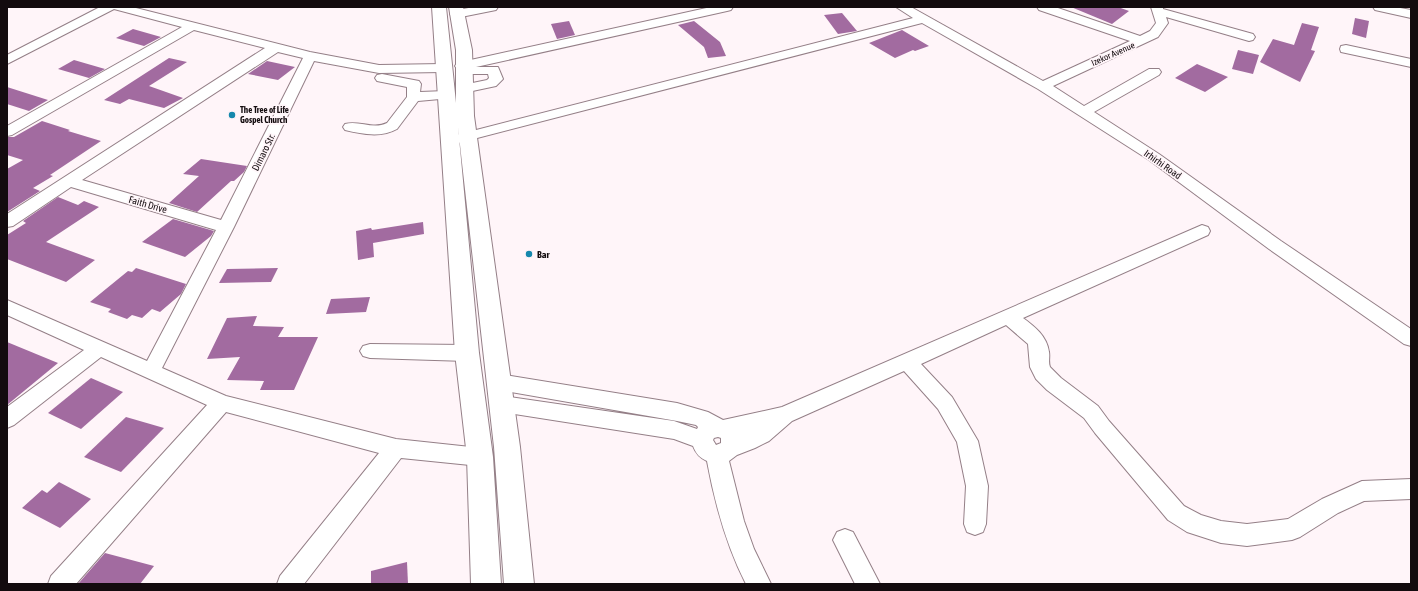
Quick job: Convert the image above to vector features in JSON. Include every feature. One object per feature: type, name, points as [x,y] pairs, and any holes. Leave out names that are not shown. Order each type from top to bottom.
[{"type":"main road","points":[[450,9],[460,138],[467,353],[480,457],[486,584]]},
{"type":"main road","points":[[460,138],[502,404],[519,584]]},
{"type":"street","points":[[7,60],[109,7]]},
{"type":"street","points":[[118,7],[310,56],[379,69],[456,78]]},
{"type":"street","points":[[450,9],[492,7]]},
{"type":"street","points":[[350,127],[382,131],[388,129],[392,126],[414,97],[456,78],[727,7]]},
{"type":"street","name":"Irhirhi Road","points":[[902,7],[1043,86],[1154,157],[1275,246],[1411,339]]},
{"type":"street","points":[[1044,7],[1141,41]]},
{"type":"street","points":[[1379,7],[1411,14]]},
{"type":"street","points":[[1158,9],[1249,38]]},
{"type":"street","name":"Izekor Avenue","points":[[1043,86],[1154,34],[1162,23],[1158,9]]},
{"type":"street","points":[[460,138],[924,19]]},
{"type":"street","points":[[7,132],[193,26]]},
{"type":"street","points":[[7,222],[276,47]]},
{"type":"street","points":[[1346,50],[1411,63]]},
{"type":"street","name":"Dimaro Str.","points":[[151,371],[226,227],[310,56]]},
{"type":"street","points":[[329,70],[414,84],[414,97]]},
{"type":"street","points":[[1084,112],[1154,72]]},
{"type":"street","name":"Faith Drive","points":[[70,182],[226,227]]},
{"type":"street","points":[[499,382],[633,414],[674,430],[718,440],[748,443],[762,436],[785,415],[1202,231]]},
{"type":"street","points":[[7,307],[222,403],[396,448],[480,457]]},
{"type":"street","points":[[1008,317],[1030,334],[1037,343],[1040,350],[1038,360],[1041,371],[1054,385],[1091,411],[1102,427],[1176,513],[1195,524],[1221,532],[1247,535],[1292,529],[1330,506],[1362,491],[1411,489]]},
{"type":"street","points":[[7,419],[100,348]]},
{"type":"street","points":[[370,351],[467,353]]},
{"type":"street","points":[[907,362],[944,403],[967,441],[977,486],[975,524]]},
{"type":"street","points":[[60,584],[222,403]]},
{"type":"street","points":[[502,404],[633,414]]},
{"type":"street","points":[[718,440],[724,496],[734,529],[749,567],[759,584]]},
{"type":"street","points":[[289,584],[396,448]]},
{"type":"street","points":[[845,540],[868,584]]},
{"type":"building","points":[[1071,7],[1118,7],[1129,11],[1112,24]]},
{"type":"building","points":[[842,13],[857,31],[838,34],[824,15]]},
{"type":"building","points":[[1355,18],[1369,21],[1366,38],[1352,34]]},
{"type":"building","points":[[569,21],[575,35],[557,39],[551,24]]},
{"type":"building","points":[[694,21],[720,42],[726,56],[708,58],[704,47],[678,25]]},
{"type":"building","points":[[1302,23],[1319,27],[1311,50],[1315,51],[1300,82],[1260,62],[1273,39],[1294,45]]},
{"type":"building","points":[[133,29],[161,37],[144,46],[116,38]]},
{"type":"building","points":[[902,30],[929,46],[915,51],[913,50],[895,58],[869,43]]},
{"type":"building","points":[[1238,50],[1259,55],[1253,74],[1232,69]]},
{"type":"building","points":[[169,58],[187,62],[149,86],[183,98],[164,108],[129,99],[120,104],[104,100]]},
{"type":"building","points":[[74,60],[105,69],[89,78],[58,69]]},
{"type":"building","points":[[267,61],[295,67],[278,80],[248,74]]},
{"type":"building","points":[[1197,64],[1228,77],[1205,92],[1175,78]]},
{"type":"building","points":[[7,87],[48,100],[29,111],[7,104]]},
{"type":"building","points":[[42,121],[101,141],[50,175],[53,176],[33,188],[40,191],[7,212],[7,169],[23,160],[7,155],[7,137],[14,137]]},
{"type":"building","points":[[201,159],[247,166],[244,172],[234,181],[231,181],[197,212],[169,203],[199,176],[183,174]]},
{"type":"building","points":[[58,197],[78,205],[84,201],[99,207],[46,242],[95,260],[66,282],[7,259],[7,235],[26,223],[23,221]]},
{"type":"building","points":[[173,219],[214,231],[211,236],[185,257],[142,242]]},
{"type":"building","points":[[423,222],[424,234],[373,243],[374,257],[358,260],[356,231]]},
{"type":"building","points":[[136,268],[186,284],[181,294],[160,312],[152,309],[142,318],[132,315],[127,319],[108,312],[111,309],[90,302],[128,271],[132,272]]},
{"type":"building","points":[[278,268],[271,282],[219,283],[227,269]]},
{"type":"building","points":[[370,297],[366,312],[326,314],[331,299]]},
{"type":"building","points":[[257,316],[253,326],[284,327],[278,337],[318,337],[294,390],[260,390],[264,381],[227,380],[240,357],[207,359],[227,318]]},
{"type":"building","points":[[7,342],[58,363],[7,405]]},
{"type":"building","points":[[91,378],[123,392],[81,429],[48,413]]},
{"type":"building","points":[[126,417],[164,428],[121,472],[84,457]]},
{"type":"building","points":[[59,482],[91,499],[60,528],[22,508],[42,490],[47,493]]},
{"type":"building","points":[[105,553],[154,566],[140,584],[78,584]]},
{"type":"building","points":[[407,562],[408,584],[371,584],[371,571]]},
{"type":"place","name":"The Tree of Life Gospel Church","points":[[232,115]]},
{"type":"place","name":"Bar","points":[[529,254]]}]
